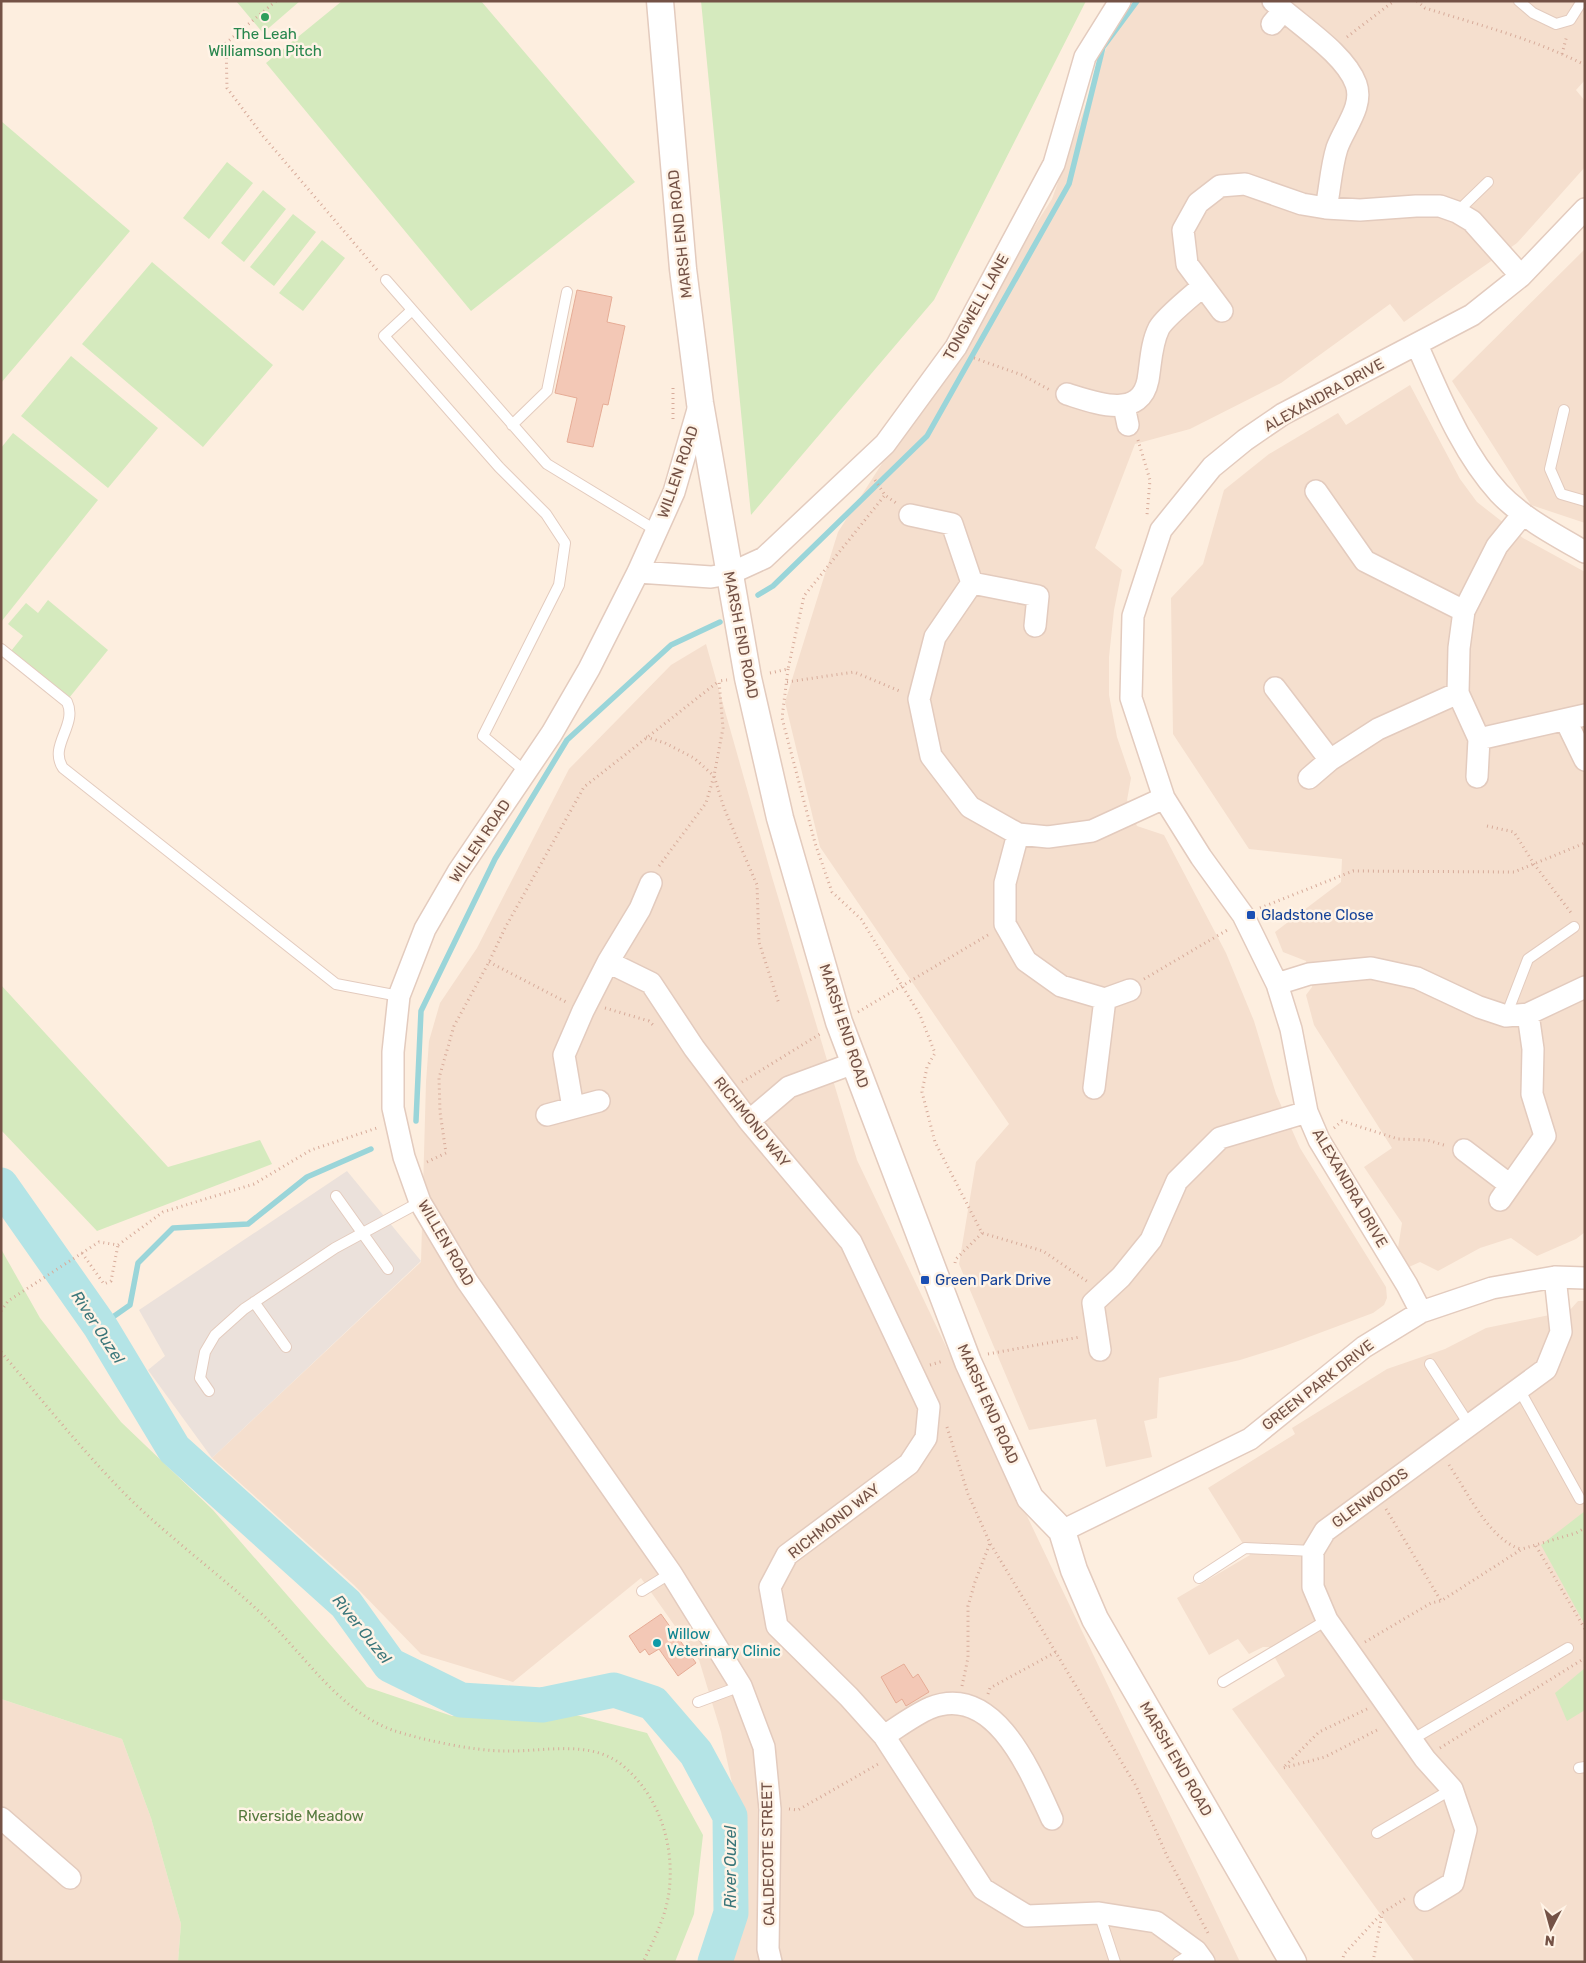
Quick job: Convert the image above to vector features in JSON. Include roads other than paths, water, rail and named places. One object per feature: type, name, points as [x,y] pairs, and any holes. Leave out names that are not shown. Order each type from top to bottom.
[{"type":"street","name":"MARSH END ROAD","points":[[660,1],[682,268],[700,403],[729,574],[748,678],[780,818],[839,1022],[968,1362],[1030,1498],[1062,1531],[1074,1570],[1094,1619],[1293,1962]]},
{"type":"street","name":"TONGWELL LANE","points":[[638,572],[711,577],[729,574],[764,558],[885,444],[956,347],[1054,164],[1085,57],[1120,1]]},
{"type":"street","points":[[1276,12],[1330,50],[1348,68],[1357,85],[1356,108],[1337,149],[1326,208]]},
{"type":"street","points":[[1222,311],[1187,264],[1183,230],[1198,203],[1220,186],[1245,184],[1302,204],[1326,208],[1360,210],[1432,206],[1458,212],[1472,221],[1521,276]]},
{"type":"street","name":"ALEXANDRA DRIVE","points":[[1421,1312],[1319,1140],[1307,1112],[1291,1029],[1277,984],[1243,915],[1201,857],[1164,798],[1131,698],[1133,616],[1161,530],[1212,467],[1245,440],[1283,414],[1472,315],[1521,276],[1585,209]]},
{"type":"street","points":[[1067,394],[1126,415],[1148,382],[1152,349],[1160,326],[1204,286]]},
{"type":"street","points":[[1417,345],[1451,421],[1474,459],[1499,493],[1523,514],[1585,552]]},
{"type":"street","name":"WILLEN ROAD","points":[[700,403],[674,492],[638,572],[589,669],[552,733],[458,872],[425,929],[399,996],[393,1052],[393,1108],[404,1157],[420,1202],[467,1281],[671,1573],[742,1686],[764,1747]]},
{"type":"street","points":[[1316,491],[1365,561],[1464,611]]},
{"type":"street","points":[[1477,777],[1479,739],[1458,692],[1458,648],[1464,611],[1497,546],[1523,514]]},
{"type":"street","points":[[910,515],[952,524],[972,583]]},
{"type":"street","points":[[972,583],[1038,596],[1035,626]]},
{"type":"street","points":[[972,583],[935,637],[919,699],[931,756],[970,806],[1018,834],[1048,837],[1092,831],[1164,798]]},
{"type":"street","points":[[1275,688],[1330,760]]},
{"type":"street","points":[[1309,778],[1330,760],[1378,728],[1458,692]]},
{"type":"street","points":[[1479,739],[1575,718],[1585,760]]},
{"type":"street","points":[[1018,834],[1005,883],[1005,924],[1026,961],[1061,986],[1105,999],[1130,990]]},
{"type":"street","points":[[573,1108],[564,1054],[583,1011],[608,962],[640,909],[651,883]]},
{"type":"street","name":"RICHMOND WAY","points":[[608,962],[651,983],[694,1048],[749,1121],[851,1242],[929,1407],[926,1438],[909,1464],[786,1555],[770,1587],[777,1626],[850,1697],[884,1736],[983,1889],[1027,1916],[1099,1913],[1156,1922],[1197,1954]]},
{"type":"street","points":[[1277,984],[1309,974],[1371,968],[1417,978],[1479,1007],[1506,1016],[1528,1014],[1585,987]]},
{"type":"street","points":[[1094,1088],[1105,999]]},
{"type":"street","points":[[1464,1150],[1505,1192],[1545,1136],[1532,1094],[1533,1050],[1528,1014]]},
{"type":"street","points":[[749,1121],[789,1087],[854,1063]]},
{"type":"street","points":[[547,1115],[599,1101]]},
{"type":"street","points":[[1099,1342],[1093,1303],[1121,1277],[1151,1240],[1177,1181],[1220,1138],[1307,1112]]},
{"type":"street","name":"GREEN PARK DRIVE","points":[[1062,1531],[1250,1439],[1364,1347],[1421,1312],[1492,1288],[1555,1277],[1585,1278]]},
{"type":"street","name":"GLENWOODS","points":[[1313,1551],[1325,1531],[1546,1369],[1562,1332],[1555,1277]]},
{"type":"street","points":[[1313,1551],[1313,1587],[1327,1620],[1399,1718],[1425,1758],[1452,1789],[1466,1830],[1453,1883],[1425,1900]]},
{"type":"street","points":[[884,1736],[930,1708],[959,1704],[982,1711],[1004,1730],[1052,1819]]},
{"type":"street","name":"CALDECOTE STREET","points":[[764,1747],[770,1809],[768,1949],[771,1962]]},
{"type":"street","points":[[2,1821],[70,1878]]},
{"type":"lane","points":[[1519,1],[1533,13],[1556,24],[1570,20],[1582,1]]},
{"type":"lane","points":[[1458,212],[1488,182]]},
{"type":"lane","points":[[386,280],[411,311],[547,464],[656,531]]},
{"type":"lane","points":[[512,425],[547,391],[567,292]]},
{"type":"lane","points":[[411,311],[384,336],[499,467],[546,514],[565,543],[559,585],[483,736],[526,772]]},
{"type":"lane","points":[[1564,410],[1550,469],[1561,494],[1585,501]]},
{"type":"lane","points":[[1,649],[67,702],[71,710],[70,718],[58,752],[59,763],[63,768],[336,984],[399,996]]},
{"type":"lane","points":[[1506,1016],[1528,959],[1574,927]]},
{"type":"lane","points":[[336,1196],[388,1269]]},
{"type":"lane","points":[[209,1391],[200,1378],[206,1352],[215,1335],[254,1302],[335,1248],[420,1202]]},
{"type":"lane","points":[[254,1302],[286,1347]]},
{"type":"lane","points":[[1430,1364],[1470,1426]]},
{"type":"lane","points":[[1519,1389],[1580,1499]]},
{"type":"lane","points":[[1199,1578],[1245,1548],[1313,1551]]},
{"type":"lane","points":[[642,1591],[671,1573]]},
{"type":"lane","points":[[1224,1682],[1327,1620]]},
{"type":"lane","points":[[1413,1739],[1568,1648]]},
{"type":"lane","points":[[698,1702],[742,1686]]},
{"type":"lane","points":[[1377,1833],[1452,1789]]},
{"type":"lane","points":[[1099,1913],[1115,1962]]},
{"type":"waterway","points":[[758,595],[773,586],[927,436],[1069,184],[1103,47],[1137,1]]},
{"type":"waterway","points":[[416,1121],[421,1011],[495,859],[567,740],[671,645],[720,622]]},
{"type":"waterway","points":[[100,1326],[130,1305],[138,1263],[173,1228],[248,1224],[307,1177],[371,1149]]},
{"type":"waterway","name":"River Ouzel","points":[[1,1185],[100,1326],[174,1449],[346,1604],[390,1665],[461,1700],[542,1705],[614,1690],[653,1703],[696,1753],[730,1816],[731,1913],[715,1962]]},
{"type":"place","name":"The Leah Williamson Pitch","points":[[265,17]]},
{"type":"place","name":"Gladstone Close","points":[[1251,915]]},
{"type":"place","name":"Green Park Drive","points":[[925,1280]]},
{"type":"place","name":"Willow Veterinary Clinic","points":[[657,1643]]},
{"type":"park label","name":"Riverside Meadow","points":[[301,1816]]}]
